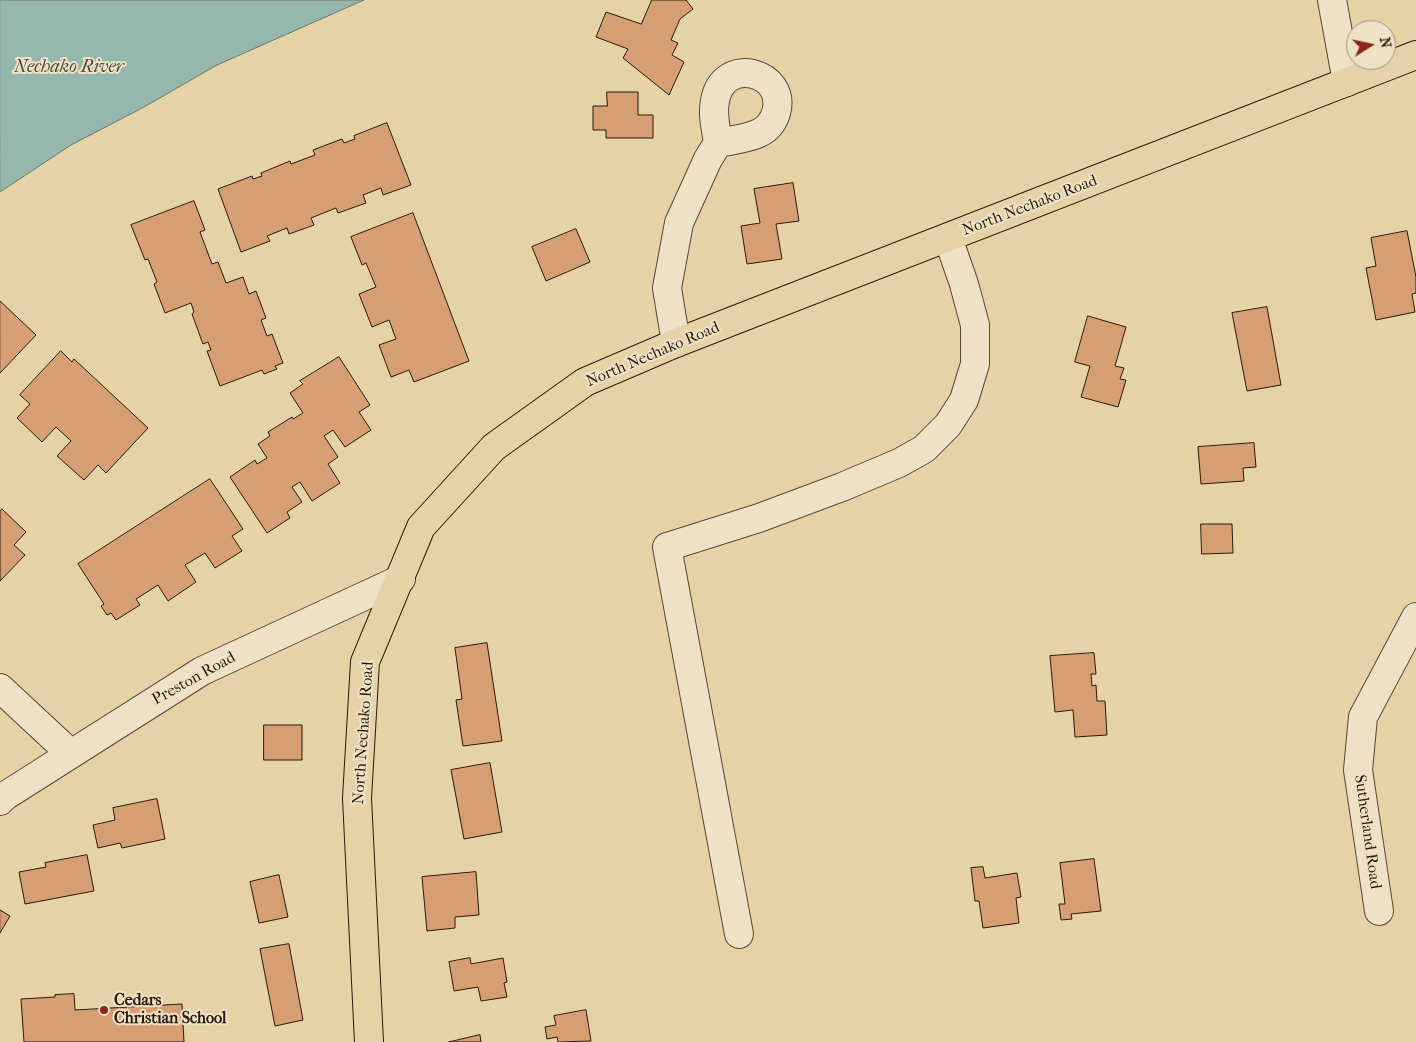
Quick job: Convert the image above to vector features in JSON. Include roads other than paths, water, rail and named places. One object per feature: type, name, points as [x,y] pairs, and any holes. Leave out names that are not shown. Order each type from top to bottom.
[{"type":"main road","name":"North Nechako Road","points":[[369,1042],[357,798],[365,662],[421,527],[494,447],[585,382],[676,343],[1416,55]]},
{"type":"street","points":[[1332,0],[1347,82]]},
{"type":"street","points":[[676,343],[667,288],[679,223],[708,159],[718,143]]},
{"type":"street","points":[[739,934],[668,547],[759,518],[899,463],[924,449],[948,425],[964,400],[976,364],[975,325],[964,284],[948,238]]},
{"type":"street","name":"Preston Road","points":[[0,801],[202,671],[401,579]]},
{"type":"street","name":"Sutherland Road","points":[[1379,911],[1358,770],[1363,717],[1416,617]]},
{"type":"street","points":[[0,688],[71,754]]},
{"type":"water","name":"Nechako River","points":[[0,0],[364,0],[217,65],[144,107],[71,145],[0,192]]},
{"type":"place","name":"Cedars Christian School","points":[[104,1010]]}]
